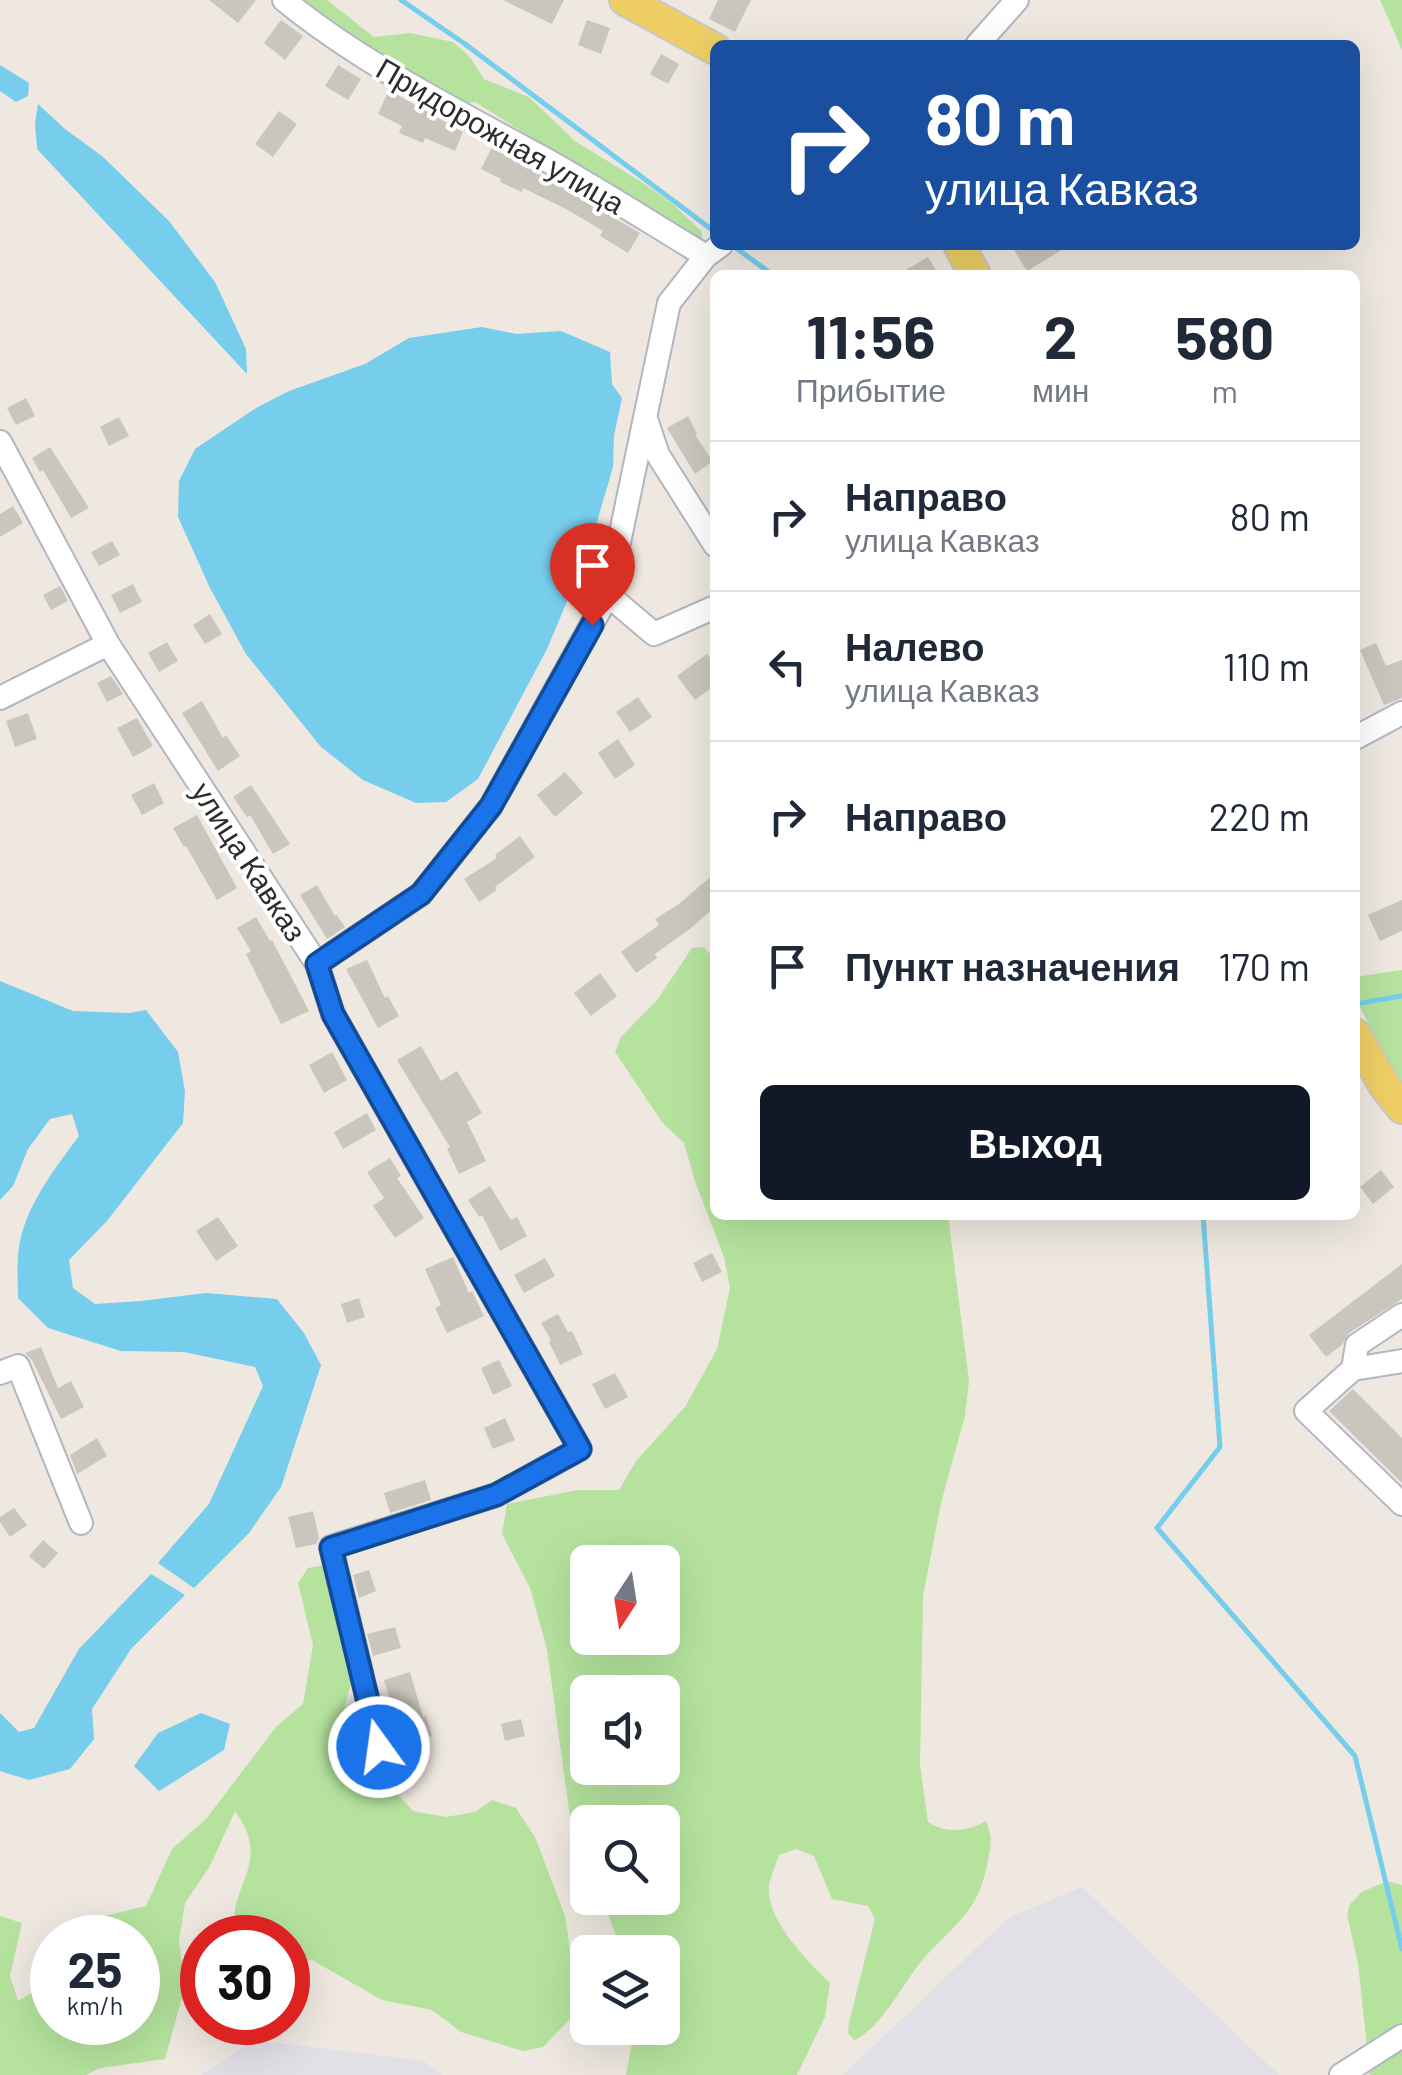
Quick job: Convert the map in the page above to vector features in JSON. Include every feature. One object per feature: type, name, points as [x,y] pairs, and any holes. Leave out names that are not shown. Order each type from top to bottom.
[{"type":"main road","points":[[626,0],[710,46]]},
{"type":"main road","points":[[1360,1043],[1402,1108]]},
{"type":"street","name":"Придорожная улица","points":[[284,0],[319,29],[432,96],[710,248]]},
{"type":"street","points":[[981,40],[1017,0]]},
{"type":"street","points":[[317,964],[421,894],[491,806],[608,595],[668,303],[714,250]]},
{"type":"street","points":[[646,417],[658,455],[710,538]]},
{"type":"street","name":"улица Кавказ","points":[[0,442],[108,644],[317,964],[333,1014],[580,1449],[496,1495],[331,1548],[379,1747]]},
{"type":"street","points":[[608,595],[654,634],[710,609]]},
{"type":"street","points":[[0,698],[108,644]]},
{"type":"street","points":[[1360,735],[1402,712]]},
{"type":"street","points":[[1354,1370],[1357,1345],[1402,1315]]},
{"type":"street","points":[[1402,1361],[1354,1370],[1306,1411],[1402,1504]]},
{"type":"street","points":[[0,1373],[18,1366],[80,1523]]},
{"type":"street","points":[[1341,2075],[1402,2036]]},
{"type":"shaded area","points":[[1082,1887],[1279,2075],[843,2075],[1008,1918]]},
{"type":"shaded area","points":[[246,2045],[294,2045],[424,2061],[442,2075],[201,2075]]},
{"type":"green space","points":[[280,0],[327,0],[374,37],[410,33],[453,42],[470,57],[484,79],[529,97],[575,141],[674,205],[702,232],[702,245],[475,102],[443,108]]},
{"type":"green space","points":[[1380,0],[1402,0],[1402,50]]},
{"type":"green space","points":[[704,947],[710,954],[710,1220],[949,1220],[969,1381],[965,1416],[941,1503],[923,1596],[920,1765],[928,1822],[957,1830],[986,1821],[991,1840],[988,1860],[978,1894],[963,1918],[920,1963],[881,2017],[854,2040],[848,2033],[849,2023],[875,1919],[868,1906],[832,1899],[814,1856],[796,1849],[779,1855],[769,1885],[774,1912],[790,1939],[830,1983],[825,2017],[797,2075],[626,2075],[632,2045],[680,2045],[680,1935],[616,1935],[608,1915],[680,1915],[680,1805],[570,1805],[570,1818],[547,1649],[530,1588],[502,1534],[507,1504],[578,1490],[619,1490],[636,1461],[685,1407],[717,1349],[730,1288],[724,1257],[696,1184],[684,1143],[662,1122],[615,1052],[621,1037],[657,1000],[692,948]]},
{"type":"green space","points":[[1402,970],[1402,1087],[1360,1007],[1360,976]]},
{"type":"green space","points":[[330,1564],[355,1669],[344,1710],[348,1740],[413,1811],[446,1817],[475,1812],[492,1800],[516,1808],[535,1837],[565,1916],[570,1949],[570,2019],[543,2047],[523,2051],[461,2032],[432,2010],[382,2000],[310,1960],[310,1915],[234,1915],[250,1861],[246,1830],[235,1811],[210,1866],[180,1915],[180,2005],[165,2059],[100,2068],[86,2075],[0,2075],[0,1916],[22,1923],[10,1976],[18,2001],[30,1994],[30,2045],[160,2045],[160,1915],[108,1915],[146,1906],[172,1849],[206,1819],[276,1727],[303,1704],[313,1645],[298,1583],[308,1568]]},
{"type":"green space","points":[[1387,1881],[1402,1885],[1402,2075],[1370,2075],[1358,1963],[1347,1915],[1350,1904],[1362,1892]]},
{"type":"water","points":[[0,65],[29,83],[28,96],[16,102],[0,91]]},
{"type":"water","points":[[38,104],[102,156],[169,221],[215,282],[246,349],[247,374],[37,149]]},
{"type":"water","points":[[482,327],[516,334],[561,331],[610,352],[612,384],[622,398],[614,436],[613,467],[589,549],[547,649],[478,779],[446,802],[416,803],[363,780],[321,747],[246,654],[178,517],[179,481],[195,449],[289,391],[365,364],[409,338]]},
{"type":"water","points":[[0,981],[73,1011],[146,1010],[178,1052],[185,1091],[183,1123],[107,1221],[69,1260],[73,1288],[95,1304],[206,1293],[277,1299],[304,1333],[321,1365],[281,1487],[249,1533],[194,1588],[158,1563],[209,1504],[263,1386],[255,1367],[184,1352],[121,1351],[48,1328],[18,1298],[18,1257],[25,1224],[40,1192],[79,1136],[72,1114],[50,1119],[28,1149],[13,1186],[0,1200]]},
{"type":"water","points":[[151,1574],[185,1595],[131,1649],[92,1709],[94,1739],[70,1769],[29,1780],[0,1771],[0,1713],[19,1732],[34,1728],[79,1649]]},
{"type":"water","points":[[201,1713],[230,1724],[224,1750],[159,1791],[134,1766],[158,1733]]},
{"type":"building","points":[[209,0],[256,0],[238,23]]},
{"type":"building","points":[[503,0],[564,0],[552,24]]},
{"type":"building","points":[[718,0],[751,0],[735,32],[709,19]]},
{"type":"building","points":[[281,20],[303,36],[285,60],[264,43]]},
{"type":"building","points":[[587,20],[610,28],[601,54],[578,45]]},
{"type":"building","points":[[661,54],[679,64],[668,84],[650,74]]},
{"type":"building","points":[[338,65],[361,79],[348,100],[325,86]]},
{"type":"building","points":[[389,90],[463,132],[455,151],[425,138],[423,143],[399,133],[402,126],[378,114]]},
{"type":"building","points":[[279,111],[297,124],[273,157],[255,144]]},
{"type":"building","points":[[492,147],[640,233],[628,253],[600,236],[603,231],[568,210],[523,188],[522,192],[500,182],[501,179],[481,169]]},
{"type":"building","points":[[1014,250],[1062,250],[1029,270]]},
{"type":"building","points":[[928,257],[936,270],[906,270]]},
{"type":"building","points":[[26,398],[35,416],[16,425],[7,408]]},
{"type":"building","points":[[688,416],[710,463],[695,474],[667,428]]},
{"type":"building","points":[[119,417],[129,436],[109,446],[100,427]]},
{"type":"building","points":[[50,447],[89,508],[71,518],[32,458]]},
{"type":"building","points":[[13,506],[23,523],[0,537],[0,514]]},
{"type":"building","points":[[112,541],[120,555],[99,566],[91,552]]},
{"type":"building","points":[[133,584],[142,602],[120,613],[111,595]]},
{"type":"building","points":[[60,586],[68,601],[51,610],[43,595]]},
{"type":"building","points":[[210,614],[222,634],[205,644],[193,625]]},
{"type":"building","points":[[167,642],[178,661],[159,672],[148,653]]},
{"type":"building","points":[[1376,643],[1386,666],[1402,660],[1402,698],[1384,705],[1360,650]]},
{"type":"building","points":[[707,654],[710,658],[710,689],[695,700],[677,676]]},
{"type":"building","points":[[111,676],[123,694],[107,702],[97,683]]},
{"type":"building","points":[[638,697],[652,717],[630,732],[616,712]]},
{"type":"building","points":[[202,701],[223,738],[226,735],[240,756],[218,771],[182,713]]},
{"type":"building","points":[[28,713],[37,739],[15,747],[6,721]]},
{"type":"building","points":[[137,718],[153,746],[133,757],[117,728]]},
{"type":"building","points":[[618,739],[635,765],[615,779],[598,753]]},
{"type":"building","points":[[565,772],[583,793],[555,817],[537,795]]},
{"type":"building","points":[[154,783],[164,803],[142,815],[131,795]]},
{"type":"building","points":[[251,785],[290,844],[273,854],[250,815],[247,817],[233,797]]},
{"type":"building","points":[[197,815],[237,888],[217,900],[173,828]]},
{"type":"building","points":[[520,836],[535,857],[479,902],[464,879],[497,858],[495,855]]},
{"type":"building","points":[[710,877],[710,911],[636,973],[621,952],[659,925],[655,919]]},
{"type":"building","points":[[317,885],[345,927],[327,939],[300,895]]},
{"type":"building","points":[[1402,900],[1402,931],[1380,941],[1368,915]]},
{"type":"building","points":[[256,917],[309,1011],[281,1024],[246,954],[251,951],[237,928]]},
{"type":"building","points":[[367,960],[385,998],[388,996],[399,1016],[378,1028],[346,969]]},
{"type":"building","points":[[600,973],[617,996],[591,1016],[574,993]]},
{"type":"building","points":[[421,1046],[441,1081],[457,1071],[482,1113],[467,1122],[486,1161],[459,1174],[447,1149],[450,1147],[397,1060]]},
{"type":"building","points":[[332,1052],[347,1080],[324,1093],[309,1065]]},
{"type":"building","points":[[367,1113],[376,1130],[343,1149],[334,1132]]},
{"type":"building","points":[[390,1158],[401,1176],[397,1178],[424,1218],[395,1238],[373,1206],[384,1198],[367,1172]]},
{"type":"building","points":[[1381,1170],[1394,1187],[1373,1204],[1360,1187]]},
{"type":"building","points":[[490,1186],[511,1220],[517,1217],[527,1236],[500,1251],[482,1215],[479,1217],[468,1200]]},
{"type":"building","points":[[218,1217],[238,1246],[216,1261],[196,1231]]},
{"type":"building","points":[[712,1253],[722,1272],[702,1282],[693,1263]]},
{"type":"building","points":[[453,1257],[484,1316],[447,1333],[435,1308],[441,1305],[425,1269]]},
{"type":"building","points":[[545,1258],[555,1276],[524,1293],[514,1275]]},
{"type":"building","points":[[1402,1264],[1402,1299],[1349,1333],[1342,1345],[1326,1357],[1309,1335]]},
{"type":"building","points":[[359,1298],[365,1317],[347,1323],[341,1304]]},
{"type":"building","points":[[558,1314],[583,1354],[560,1365],[541,1323]]},
{"type":"building","points":[[41,1347],[58,1388],[71,1381],[84,1407],[61,1419],[25,1353]]},
{"type":"building","points":[[499,1360],[512,1386],[493,1395],[481,1368]]},
{"type":"building","points":[[615,1373],[628,1397],[605,1409],[592,1384]]},
{"type":"building","points":[[1353,1389],[1402,1438],[1402,1483],[1329,1411]]},
{"type":"building","points":[[505,1418],[515,1440],[493,1449],[484,1428]]},
{"type":"building","points":[[97,1438],[107,1456],[77,1474],[70,1455]]},
{"type":"building","points":[[425,1480],[431,1500],[390,1513],[384,1493]]},
{"type":"building","points":[[14,1508],[27,1525],[10,1537],[0,1517]]},
{"type":"building","points":[[313,1511],[319,1538],[316,1544],[296,1548],[288,1517]]},
{"type":"building","points":[[43,1540],[58,1553],[44,1569],[29,1556]]},
{"type":"building","points":[[369,1570],[376,1591],[359,1598],[353,1575]]},
{"type":"building","points":[[395,1627],[401,1648],[373,1656],[367,1634]]},
{"type":"building","points":[[410,1672],[432,1736],[396,1746],[391,1726],[397,1724],[384,1680]]},
{"type":"building","points":[[521,1719],[525,1736],[505,1741],[501,1724]]},
{"type":"waterway","points":[[401,0],[710,228]]},
{"type":"waterway","points":[[739,250],[766,270]]},
{"type":"waterway","points":[[1361,1003],[1402,996]]},
{"type":"waterway","points":[[1203,1220],[1220,1447],[1157,1528],[1355,1756],[1402,1949]]},
{"type":"route","points":[[379,1747],[331,1548],[496,1495],[580,1449],[333,1014],[317,964],[421,894],[491,806],[592,625]]}]
